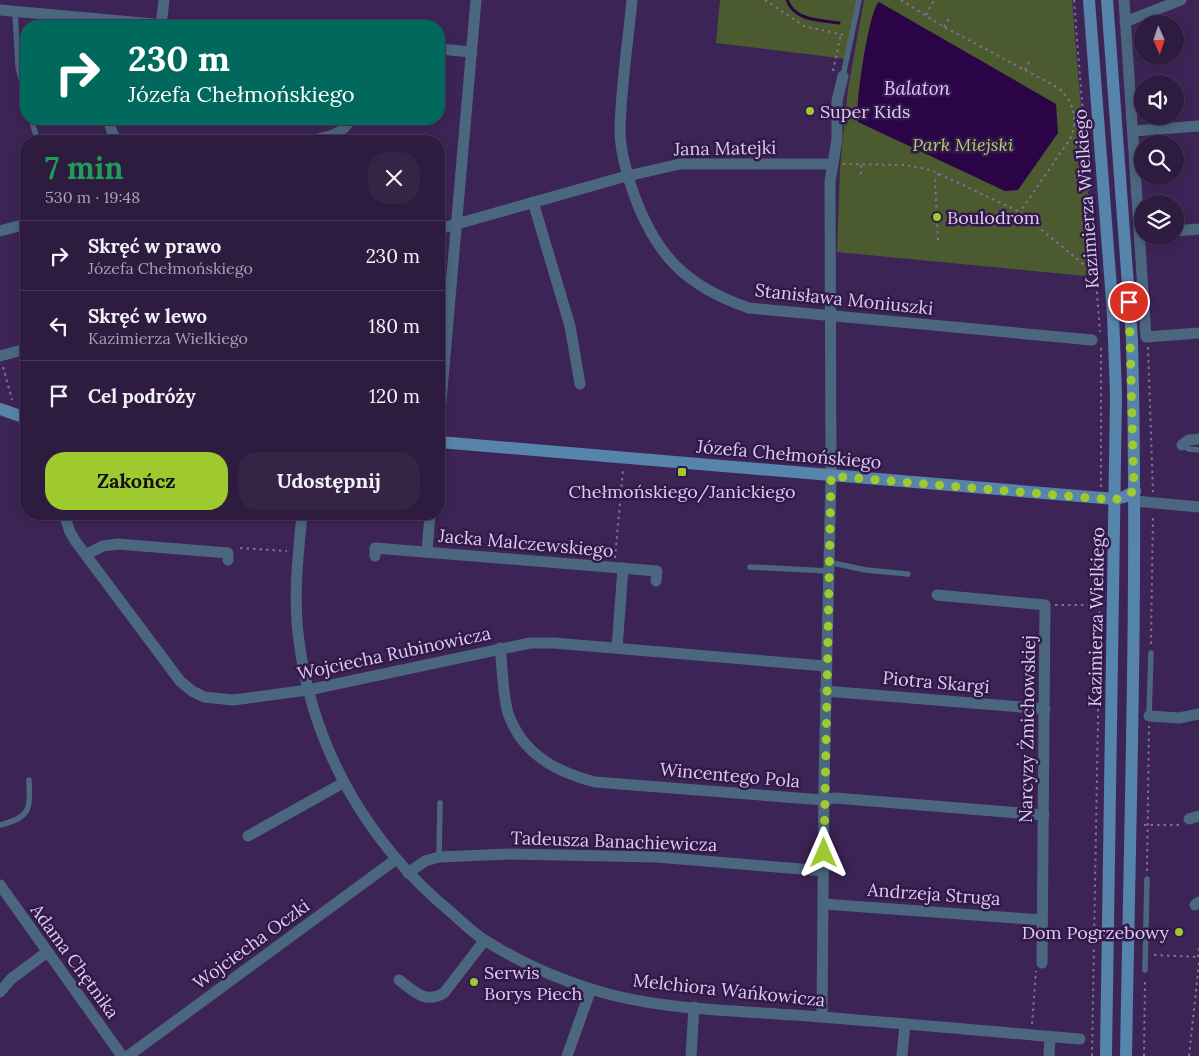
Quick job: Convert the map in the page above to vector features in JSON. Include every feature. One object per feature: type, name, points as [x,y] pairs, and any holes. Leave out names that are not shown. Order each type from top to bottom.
[{"type":"main road","name":"Kazimierza Wielkiego","points":[[1089,0],[1113,314],[1116,395],[1106,1056]]},
{"type":"main road","name":"Kazimierza Wielkiego","points":[[1107,0],[1132,340],[1135,496],[1126,1056]]},
{"type":"main road","points":[[4,408],[20,415]]},
{"type":"main road","name":"Józefa Chełmońskiego","points":[[445,443],[1115,500]]},
{"type":"main road","points":[[1115,500],[1135,496]]},
{"type":"main road","points":[[1113,638],[1133,639]]},
{"type":"street","points":[[162,20],[164,0]]},
{"type":"street","points":[[445,340],[476,0]]},
{"type":"street","name":"Stanisława Moniuszki","points":[[632,0],[620,130],[621,149],[642,218],[661,251],[677,268],[700,287],[723,299],[749,308],[1092,340]]},
{"type":"street","points":[[1124,0],[1138,195]]},
{"type":"street","points":[[1125,22],[1181,0]]},
{"type":"street","points":[[0,10],[76,20]]},
{"type":"street","points":[[445,50],[472,52]]},
{"type":"street","points":[[822,1017],[825,666],[831,476],[830,182],[837,139],[838,74]]},
{"type":"street","points":[[330,135],[340,132],[348,125]]},
{"type":"street","points":[[1133,131],[1199,126]]},
{"type":"street","name":"Jana Matejki","points":[[445,227],[628,176],[680,164],[833,164]]},
{"type":"street","points":[[533,202],[570,326],[580,384]]},
{"type":"street","points":[[0,231],[20,226]]},
{"type":"street","points":[[1184,230],[1199,229]]},
{"type":"street","points":[[1142,245],[1146,337],[1199,334]]},
{"type":"street","points":[[1,359],[20,351]]},
{"type":"street","points":[[1182,445],[1189,440],[1199,439]]},
{"type":"street","points":[[1135,496],[1199,506]]},
{"type":"street","name":"Wojciecha Rubinowicza","points":[[66,520],[70,532],[135,623],[180,681],[192,691],[216,700],[234,700],[308,690],[530,643],[554,642],[659,653],[825,666]]},
{"type":"street","name":"Melchiora Wańkowicza","points":[[302,520],[296,596],[299,639],[308,690],[328,748],[343,782],[369,825],[395,860],[424,891],[484,941],[536,967],[591,989],[627,998],[694,1007],[1080,1039]]},
{"type":"street","name":"Jacka Malczewskiego","points":[[427,552],[430,520]]},
{"type":"street","points":[[87,554],[103,546],[118,544],[228,554],[228,560]]},
{"type":"street","name":"Jacka Malczewskiego","points":[[375,556],[375,548],[619,565],[657,571],[656,581]]},
{"type":"street","name":"Jacka Malczewskiego","points":[[617,648],[619,565]]},
{"type":"street","name":"Narcyzy Żmichowskiej","points":[[936,595],[1045,605],[1044,815],[1039,965]]},
{"type":"street","name":"Wincentego Pola","points":[[500,648],[508,713],[519,736],[535,755],[569,776],[595,782],[823,800],[835,798],[1044,815]]},
{"type":"street","name":"Piotra Skargi","points":[[825,691],[1045,709]]},
{"type":"street","points":[[1149,716],[1179,718],[1199,714]]},
{"type":"street","points":[[248,836],[343,782]]},
{"type":"street","name":"Tadeusza Banachiewicza","points":[[408,873],[426,860],[439,857],[509,854],[592,854],[657,857],[824,871]]},
{"type":"street","name":"Wojciecha Oczki","points":[[128,1056],[395,860]]},
{"type":"street","name":"Adama Chętnika","points":[[0,885],[122,1056]]},
{"type":"street","name":"Andrzeja Struga","points":[[824,904],[1042,920]]},
{"type":"street","points":[[399,980],[422,998],[435,998],[444,993],[484,941]]},
{"type":"street","points":[[0,992],[11,979],[47,952]]},
{"type":"street","points":[[567,1056],[591,989]]},
{"type":"street","points":[[690,1056],[694,1007]]},
{"type":"street","points":[[902,1056],[905,1024]]},
{"type":"street","points":[[1049,1056],[1050,1036]]},
{"type":"lane","points":[[838,74],[859,0]]},
{"type":"lane","points":[[15,11],[20,74]]},
{"type":"lane","points":[[1182,445],[1188,449],[1199,450]]},
{"type":"lane","points":[[750,567],[828,566],[908,574]]},
{"type":"lane","points":[[1149,716],[1151,653]]},
{"type":"lane","points":[[0,825],[17,821],[28,811],[30,804],[29,780]]},
{"type":"lane","points":[[439,857],[440,803]]},
{"type":"lane","points":[[1145,970],[1147,879]]},
{"type":"path","points":[[765,0],[804,26],[850,36]]},
{"type":"path","points":[[901,0],[944,27],[1067,94],[1072,103],[1074,123],[1070,139],[1020,212]]},
{"type":"path","points":[[926,15],[934,0]]},
{"type":"path","points":[[1074,0],[1102,378],[1101,492]]},
{"type":"path","points":[[944,27],[950,17]]},
{"type":"path","points":[[838,74],[841,34]]},
{"type":"path","points":[[1025,70],[1030,60]]},
{"type":"path","points":[[1074,123],[1084,123]]},
{"type":"path","points":[[833,164],[919,166],[939,173],[1020,212],[1088,268],[1095,269]]},
{"type":"path","points":[[861,174],[862,165]]},
{"type":"path","points":[[938,240],[935,181],[939,173]]},
{"type":"path","points":[[1146,337],[1149,359],[1153,497]]},
{"type":"path","points":[[1,359],[4,408]]},
{"type":"path","points":[[619,565],[624,465]]},
{"type":"path","points":[[1151,653],[1153,508]]},
{"type":"path","points":[[240,548],[292,552]]},
{"type":"path","points":[[1092,1056],[1100,595]]},
{"type":"path","points":[[1052,605],[1100,604]]},
{"type":"path","points":[[1147,879],[1149,716]]},
{"type":"path","points":[[1144,825],[1190,820]]},
{"type":"path","points":[[1145,955],[1198,957],[1199,946]]},
{"type":"path","points":[[1190,1056],[1199,963]]},
{"type":"path","points":[[1032,1029],[1039,965]]},
{"type":"path","points":[[1144,1056],[1145,970]]},
{"type":"green space","points":[[720,0],[859,0],[847,59],[716,43]]},
{"type":"green space","name":"Park Miejski","points":[[864,0],[1072,0],[1095,277],[837,252],[840,168],[848,89]]},
{"type":"water","name":"Balaton","points":[[879,2],[1056,104],[1058,133],[1018,190],[1005,191],[858,122],[858,98],[863,59],[871,22]]},
{"type":"waterway","points":[[787,0],[791,7],[802,16],[839,23]]},
{"type":"place","name":"Super Kids","points":[[810,111]]},
{"type":"place","name":"Boulodrom","points":[[937,217]]},
{"type":"place","name":"Chełmońskiego/Janickiego","points":[[682,472]]},
{"type":"place","name":"Dom Pogrzebowy","points":[[1179,932]]},
{"type":"place","name":"Serwis Borys Piech","points":[[474,982]]},
{"type":"route","points":[[824,853],[825,666],[831,476],[1115,500],[1124,497],[1134,491],[1132,340],[1129,302]]}]
